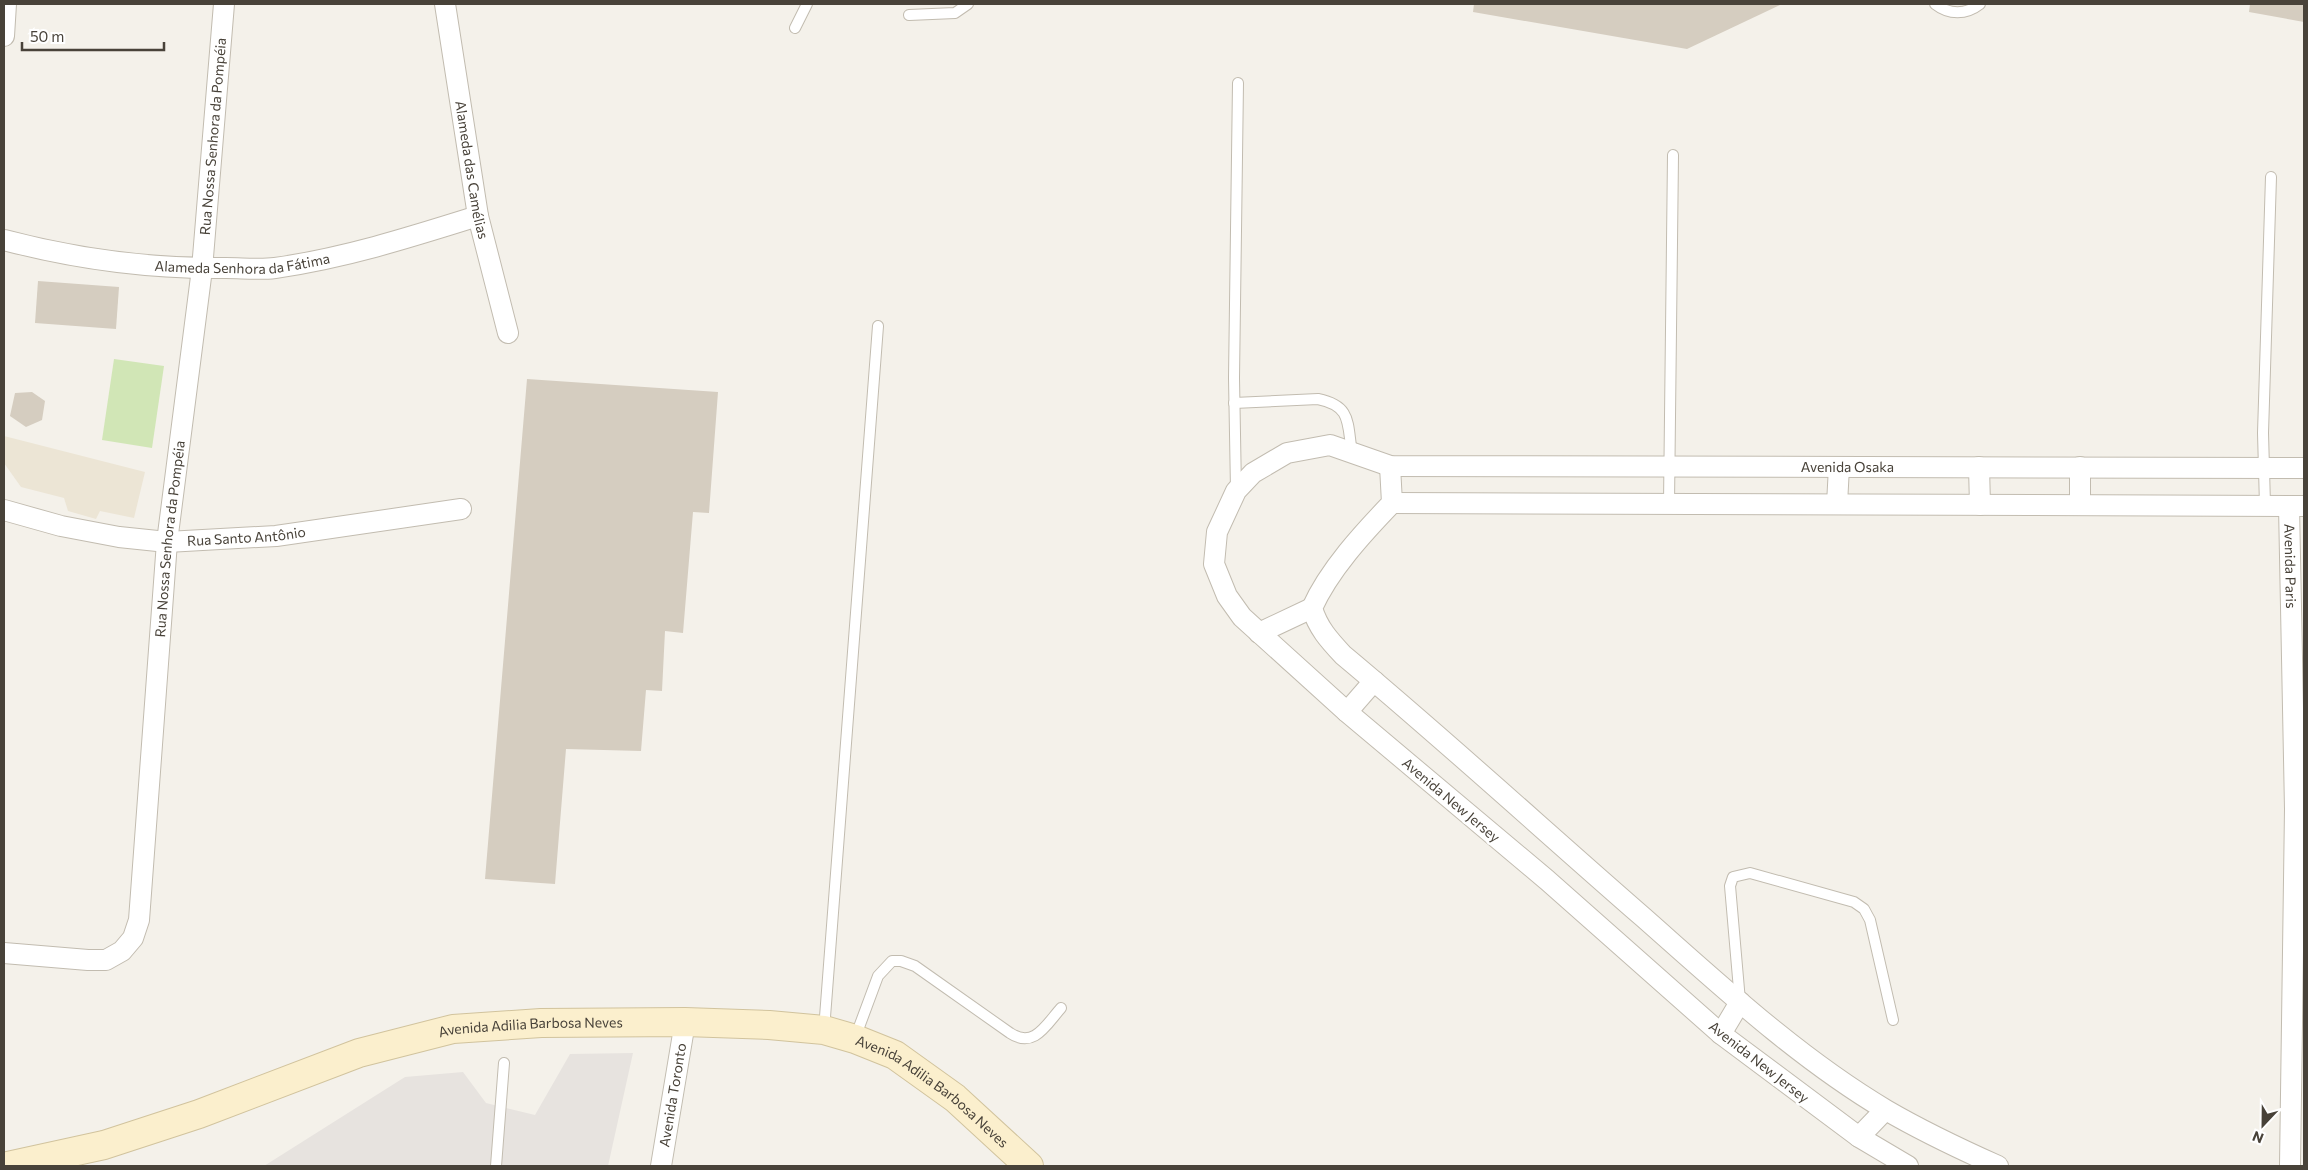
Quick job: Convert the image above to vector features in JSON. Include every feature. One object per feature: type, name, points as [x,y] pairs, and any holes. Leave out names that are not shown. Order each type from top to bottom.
[{"type":"street","points":[[4,36],[6,4]]},
{"type":"street","name":"Rua Nossa Senhora da Pompéia","points":[[4,953],[106,960],[122,950],[133,938],[139,920],[167,542],[202,268],[224,4]]},
{"type":"street","name":"Alameda das Camélias","points":[[445,4],[478,216],[508,333]]},
{"type":"street","name":"Alameda Senhora da Fátima","points":[[4,240],[38,249],[107,262],[202,268],[274,268],[358,253],[478,216]]},
{"type":"street","name":"Avenida New Jersey","points":[[1390,466],[1330,445],[1287,452],[1253,473],[1236,491],[1217,532],[1214,564],[1227,596],[1242,617],[1347,712],[1547,880],[1721,1034],[1859,1137],[1908,1166]]},
{"type":"street","points":[[1259,633],[1312,608],[1322,587],[1373,523],[1392,503],[1390,466]]},
{"type":"street","name":"Avenida Osaka","points":[[1390,466],[2304,468]]},
{"type":"street","points":[[1837,504],[1839,467]]},
{"type":"street","points":[[1979,467],[1980,505]]},
{"type":"street","points":[[2080,468],[2080,505]]},
{"type":"street","points":[[1392,503],[2297,506]]},
{"type":"street","name":"Avenida Paris","points":[[2290,1166],[2299,974],[2297,506]]},
{"type":"street","name":"Rua Santo Antônio","points":[[4,510],[119,537],[167,542],[276,536],[461,509]]},
{"type":"street","points":[[1312,608],[1317,623],[1326,638],[1343,655],[1740,1002],[1840,1080],[1886,1110],[1963,1151],[1998,1166]]},
{"type":"street","points":[[1347,712],[1374,681]]},
{"type":"street","points":[[1721,1034],[1740,1002]]},
{"type":"street","name":"Avenida Adilia Barbosa Neves","points":[[8,1166],[104,1145],[200,1114],[359,1053],[453,1029],[541,1023],[685,1022],[769,1025],[824,1030],[855,1039],[895,1055],[955,1098],[1029,1166]]},
{"type":"street","name":"Avenida Toronto","points":[[661,1166],[685,1022]]},
{"type":"street","points":[[1859,1137],[1886,1110]]},
{"type":"lane","points":[[795,28],[807,4]]},
{"type":"lane","points":[[909,15],[955,13],[968,4]]},
{"type":"lane","points":[[1935,4],[1955,13],[1965,12],[1980,4]]},
{"type":"lane","points":[[1236,491],[1234,403],[1238,83]]},
{"type":"lane","points":[[1669,504],[1673,155]]},
{"type":"lane","points":[[2264,505],[2271,177]]},
{"type":"lane","points":[[824,1030],[878,326]]},
{"type":"lane","points":[[1234,403],[1318,399],[1330,401],[1340,406],[1346,417],[1352,452]]},
{"type":"lane","points":[[1740,1002],[1730,886],[1734,877],[1750,873],[1854,902],[1864,909],[1870,920],[1892,1020]]},
{"type":"lane","points":[[855,1039],[878,976],[892,961],[901,961],[915,966],[1010,1033],[1023,1040],[1031,1039],[1040,1032],[1061,1008]]},
{"type":"lane","points":[[496,1166],[504,1062]]},
{"type":"shaded area","points":[[4,436],[145,472],[134,518],[100,511],[96,519],[68,511],[64,498],[21,487],[4,463]]},
{"type":"shaded area","points":[[633,1053],[608,1166],[264,1166],[405,1077],[463,1072],[486,1103],[535,1115],[570,1054]]},
{"type":"green space","points":[[114,359],[164,366],[152,448],[102,440]]},
{"type":"building","points":[[1474,4],[1782,4],[1687,49],[1473,12]]},
{"type":"building","points":[[2250,4],[2304,4],[2304,22],[2249,12]]},
{"type":"building","points":[[38,281],[119,287],[116,329],[35,323]]},
{"type":"building","points":[[527,379],[718,392],[709,513],[693,512],[683,633],[665,631],[662,691],[646,690],[641,751],[566,749],[555,884],[485,879]]},
{"type":"building","points":[[32,392],[45,401],[42,420],[26,427],[10,416],[15,393]]}]
